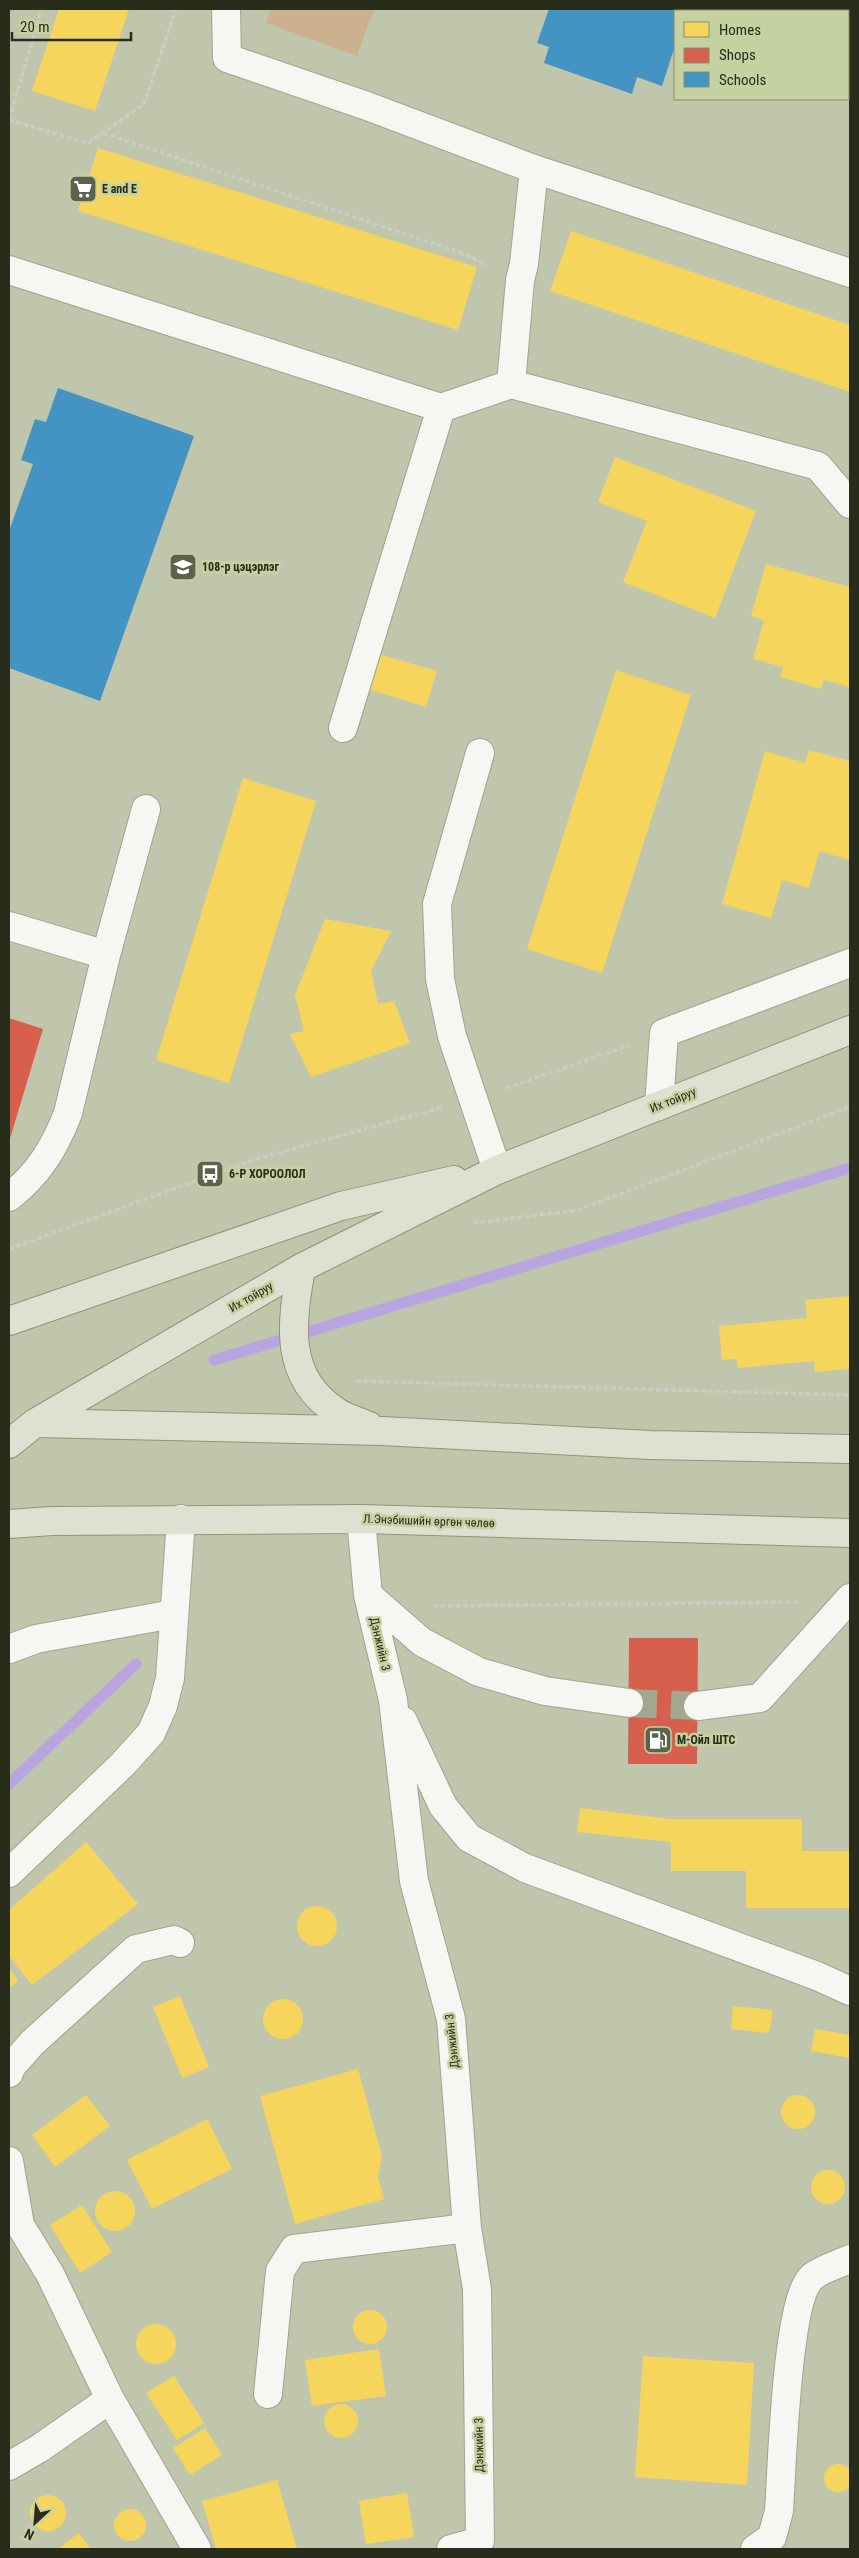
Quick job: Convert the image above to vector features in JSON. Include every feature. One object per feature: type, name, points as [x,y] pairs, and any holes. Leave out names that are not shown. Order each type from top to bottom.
[{"type":"main road","name":"Их тойруу","points":[[9,1444],[22,1421],[302,1268],[497,1170],[850,1030]]},
{"type":"main road","name":"Их тойруу","points":[[9,1321],[341,1206],[497,1170]]},
{"type":"main road","points":[[302,1268],[294,1310],[292,1344],[301,1370],[314,1391],[336,1411],[382,1431]]},
{"type":"main road","points":[[22,1421],[382,1431],[650,1445],[850,1450]]},
{"type":"main road","name":"Л.Энэбишийн өргөн чөлөө","points":[[9,1524],[52,1521],[181,1519],[362,1519],[850,1533]]},
{"type":"street","points":[[226,9],[227,58],[367,106],[534,169],[850,273]]},
{"type":"street","points":[[511,384],[520,280],[524,264],[534,169]]},
{"type":"street","points":[[9,270],[442,408],[511,384],[818,466],[850,504]]},
{"type":"street","points":[[343,728],[442,408]]},
{"type":"street","points":[[480,753],[437,904],[440,978],[452,1036],[497,1170]]},
{"type":"street","points":[[9,1197],[24,1185],[42,1166],[60,1134],[68,1113],[106,955],[146,809]]},
{"type":"street","points":[[9,926],[106,955]]},
{"type":"street","points":[[659,1106],[664,1033],[850,963]]},
{"type":"street","points":[[9,1873],[123,1764],[151,1733],[163,1706],[170,1678],[181,1519]]},
{"type":"street","name":"Дэнжийн 3","points":[[362,1519],[368,1595],[393,1700],[414,1881],[451,2020],[467,2228],[477,2289],[481,2545],[451,2549]]},
{"type":"street","points":[[368,1595],[422,1642],[478,1672],[545,1691],[629,1702]]},
{"type":"street","points":[[698,1706],[760,1698],[849,1599]]},
{"type":"street","points":[[9,1649],[36,1639],[173,1614]]},
{"type":"street","points":[[393,1700],[443,1806],[470,1838],[525,1868],[817,1976],[850,1991]]},
{"type":"street","points":[[9,2069],[32,2043],[136,1949],[174,1940],[180,1943]]},
{"type":"street","points":[[9,2161],[20,2226],[50,2274],[110,2399],[197,2549]]},
{"type":"street","points":[[268,2394],[280,2271],[294,2249],[467,2228]]},
{"type":"street","points":[[755,2549],[772,2537],[779,2511],[792,2334],[799,2300],[812,2277],[850,2259]]},
{"type":"street","points":[[9,2466],[40,2448],[110,2399]]},
{"type":"path","points":[[42,9],[9,120],[88,143],[144,104],[176,9]]},
{"type":"path","points":[[103,133],[462,253],[520,280]]},
{"type":"path","points":[[9,1249],[256,1159],[474,1099],[664,1033]]},
{"type":"path","points":[[464,1224],[578,1210],[850,1107]]},
{"type":"path","points":[[352,1381],[850,1395]]},
{"type":"path","points":[[426,1606],[690,1604],[849,1599]]},
{"type":"shaded area","points":[[271,9],[374,9],[357,56],[266,23]]},
{"type":"building: Homes","points":[[59,9],[129,9],[95,111],[32,91]]},
{"type":"building: Homes","points":[[98,148],[477,267],[458,330],[78,211]]},
{"type":"building: Homes","points":[[571,231],[850,325],[850,392],[550,291]]},
{"type":"building: Homes","points":[[615,457],[756,511],[715,618],[623,582],[647,521],[598,502]]},
{"type":"building: Homes","points":[[766,564],[850,587],[850,687],[824,680],[821,689],[780,677],[783,667],[753,659],[764,620],[751,616]]},
{"type":"building: Homes","points":[[372,652],[437,671],[426,707],[362,687]]},
{"type":"building: Homes","points":[[616,670],[691,695],[602,973],[527,949]]},
{"type":"building: Homes","points":[[809,750],[850,761],[850,860],[819,851],[809,888],[782,880],[771,918],[722,904],[765,751],[805,763]]},
{"type":"building: Homes","points":[[243,778],[316,801],[229,1083],[156,1060]]},
{"type":"building: Homes","points":[[325,919],[391,931],[371,971],[378,1004],[394,1001],[410,1043],[311,1077],[290,1034],[304,1031],[295,995]]},
{"type":"building: Homes","points":[[850,1296],[850,1369],[815,1372],[814,1361],[738,1368],[737,1359],[722,1360],[719,1326],[807,1318],[805,1300]]},
{"type":"building: Homes","points":[[580,1808],[671,1819],[802,1819],[802,1851],[850,1851],[850,1908],[746,1908],[746,1871],[671,1871],[671,1842],[577,1832]]},
{"type":"building: Homes","points":[[86,1842],[138,1904],[32,1985],[9,1956],[9,1910]]},
{"type":"building: Homes","points":[[313,1906],[321,1906],[328,1909],[334,1915],[337,1926],[334,1937],[328,1943],[321,1946],[313,1946],[306,1943],[300,1937],[297,1930],[297,1922],[300,1915],[306,1909]]},
{"type":"building: Homes","points":[[9,1968],[18,1981],[9,1989]]},
{"type":"building: Homes","points":[[180,1996],[209,2067],[182,2078],[153,2007]]},
{"type":"building: Homes","points":[[283,1999],[297,2005],[303,2019],[297,2033],[283,2039],[269,2033],[263,2019],[269,2005]]},
{"type":"building: Homes","points":[[733,2006],[773,2010],[769,2033],[731,2029]]},
{"type":"building: Homes","points":[[815,2029],[850,2035],[850,2058],[811,2051]]},
{"type":"building: Homes","points":[[358,2069],[382,2156],[378,2177],[384,2199],[295,2224],[260,2096]]},
{"type":"building: Homes","points":[[86,2095],[110,2126],[55,2167],[32,2135]]},
{"type":"building: Homes","points":[[798,2095],[810,2100],[815,2112],[810,2124],[798,2129],[786,2124],[781,2112],[786,2100]]},
{"type":"building: Homes","points":[[207,2119],[232,2169],[152,2209],[127,2160]]},
{"type":"building: Homes","points":[[828,2170],[840,2175],[845,2187],[840,2199],[828,2204],[816,2199],[811,2187],[816,2175]]},
{"type":"building: Homes","points":[[115,2191],[129,2197],[135,2211],[129,2225],[115,2231],[101,2225],[95,2211],[101,2197]]},
{"type":"building: Homes","points":[[82,2205],[112,2252],[80,2273],[50,2225]]},
{"type":"building: Homes","points":[[370,2310],[382,2315],[387,2327],[382,2339],[370,2344],[358,2339],[353,2327],[358,2315]]},
{"type":"building: Homes","points":[[156,2324],[167,2327],[173,2333],[176,2344],[173,2355],[167,2361],[156,2364],[145,2361],[139,2355],[136,2344],[139,2333],[145,2327]]},
{"type":"building: Homes","points":[[379,2349],[386,2396],[312,2406],[305,2360]]},
{"type":"building: Homes","points":[[643,2356],[754,2363],[747,2485],[635,2477]]},
{"type":"building: Homes","points":[[174,2376],[204,2423],[177,2440],[146,2393]]},
{"type":"building: Homes","points":[[341,2404],[348,2405],[353,2409],[357,2414],[357,2428],[353,2433],[348,2437],[341,2438],[334,2437],[329,2433],[325,2428],[324,2421],[325,2414],[329,2409],[334,2405]]},
{"type":"building: Homes","points":[[205,2428],[222,2455],[190,2475],[173,2448]]},
{"type":"building: Homes","points":[[838,2464],[848,2468],[852,2478],[848,2488],[838,2492],[828,2488],[824,2478],[828,2468]]},
{"type":"building: Homes","points":[[277,2480],[297,2549],[216,2549],[202,2501]]},
{"type":"building: Homes","points":[[407,2493],[414,2537],[366,2544],[359,2501]]},
{"type":"building: Homes","points":[[48,2495],[60,2501],[66,2513],[60,2525],[48,2531],[36,2525],[30,2513],[36,2501]]},
{"type":"building: Homes","points":[[130,2509],[141,2514],[146,2525],[141,2536],[130,2541],[119,2536],[114,2525],[119,2514]]},
{"type":"building: Homes","points":[[79,2533],[91,2549],[58,2549]]},
{"type":"building: Shops","points":[[9,1018],[43,1029],[9,1142]]},
{"type":"building: Shops","points":[[629,1638],[698,1638],[697,1764],[628,1764]]},
{"type":"building: Schools","points":[[549,9],[688,9],[674,10],[674,49],[662,86],[637,77],[632,94],[544,63],[549,47],[537,43]]},
{"type":"building: Schools","points":[[58,388],[194,436],[100,701],[9,668],[9,531],[33,464],[21,460],[35,419],[46,422]]},
{"type":"waterway","points":[[214,1360],[850,1168]]},
{"type":"waterway","points":[[9,1784],[136,1664]]},
{"type":"tunnel","points":[[629,1703],[698,1706]]},
{"type":"place","name":"E and E","points":[[83,189]]},
{"type":"place","name":"108-р цэцэрлэг","points":[[183,567]]},
{"type":"place","name":"6-Р ХОРООЛОЛ","points":[[210,1174]]},
{"type":"place","name":"М-Ойл ШТС","points":[[658,1740]]}]
